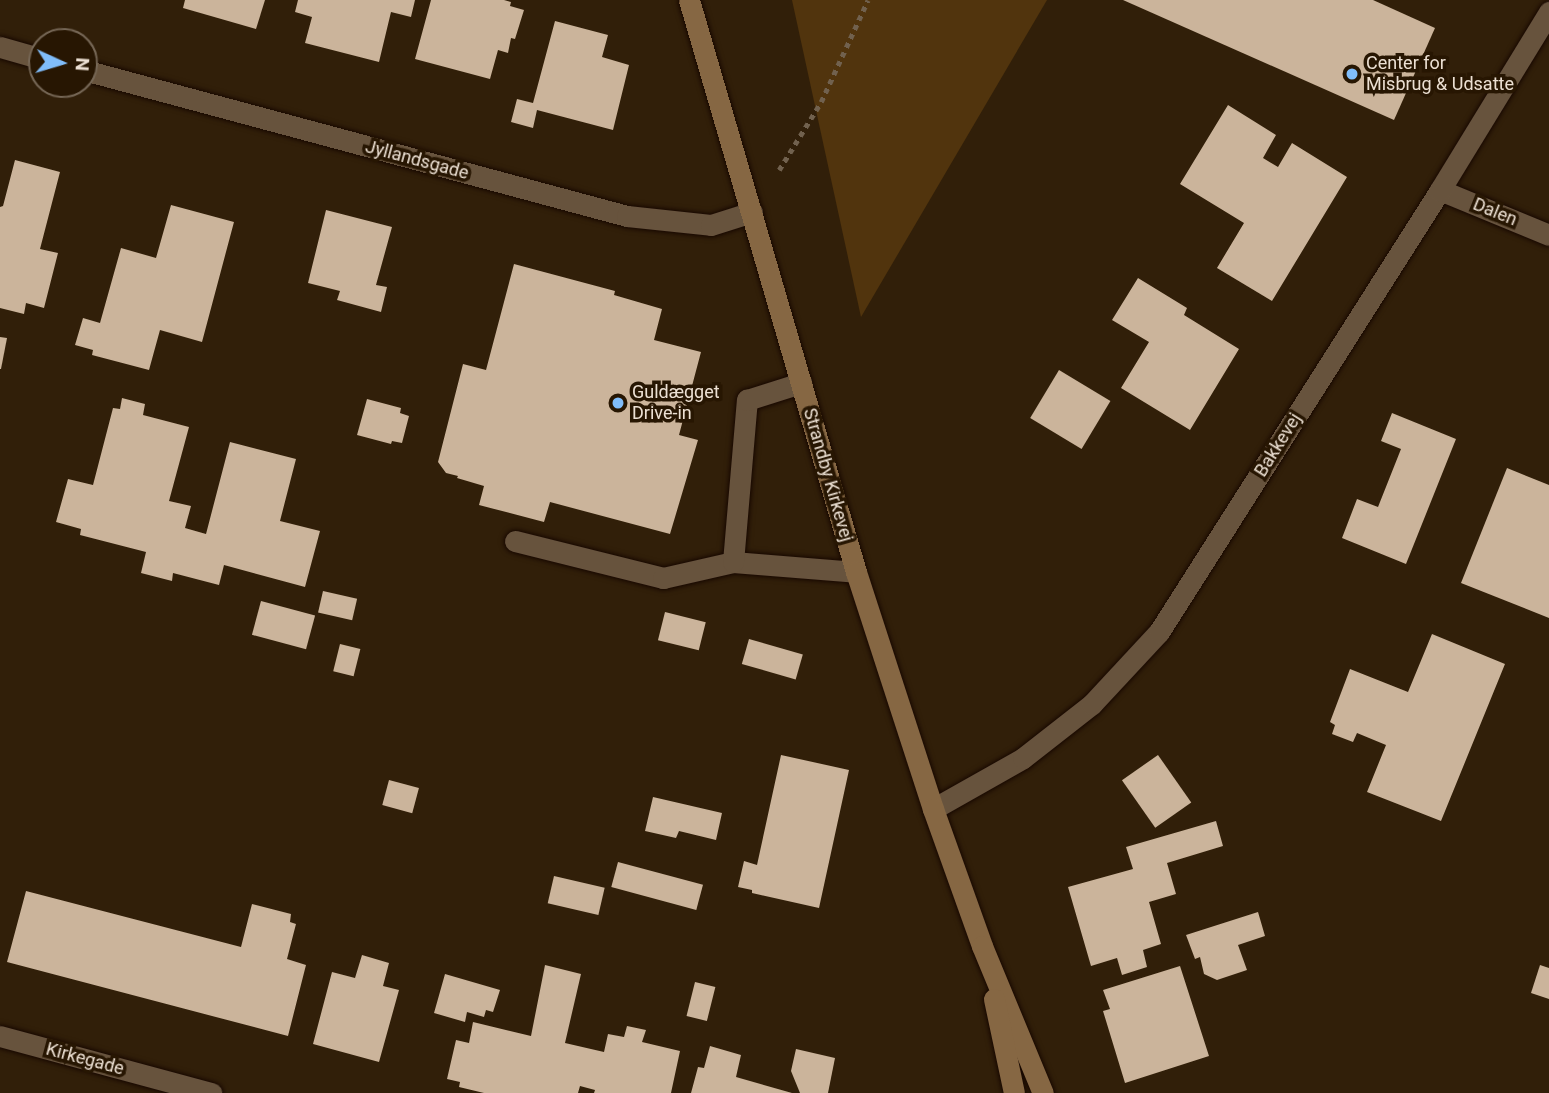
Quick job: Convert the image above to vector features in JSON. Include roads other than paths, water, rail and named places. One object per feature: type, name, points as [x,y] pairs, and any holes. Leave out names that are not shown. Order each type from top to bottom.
[{"type":"street","name":"Strandby Kirkevej","points":[[689,0],[856,572],[933,809],[982,946],[1043,1093]]},
{"type":"street","name":"Bakkevej","points":[[933,809],[1023,758],[1092,704],[1159,632],[1440,190],[1549,12]]},
{"type":"street","points":[[0,47],[28,55]]},
{"type":"street","name":"Jyllandsgade","points":[[98,74],[626,216],[711,225],[752,212]]},
{"type":"street","name":"Dalen","points":[[1440,190],[1549,235]]},
{"type":"street","points":[[733,562],[747,400],[801,383]]},
{"type":"street","points":[[515,541],[663,578],[733,562],[856,572]]},
{"type":"street","name":"Strandby Kirkevej","points":[[982,946],[1014,1093]]},
{"type":"street","name":"Kirkegade","points":[[0,1036],[211,1093]]},
{"type":"place","name":"Center for Misbrug & Udsatte","points":[[1352,74]]},
{"type":"place","name":"Guldægget Drive-in","points":[[618,403]]}]
